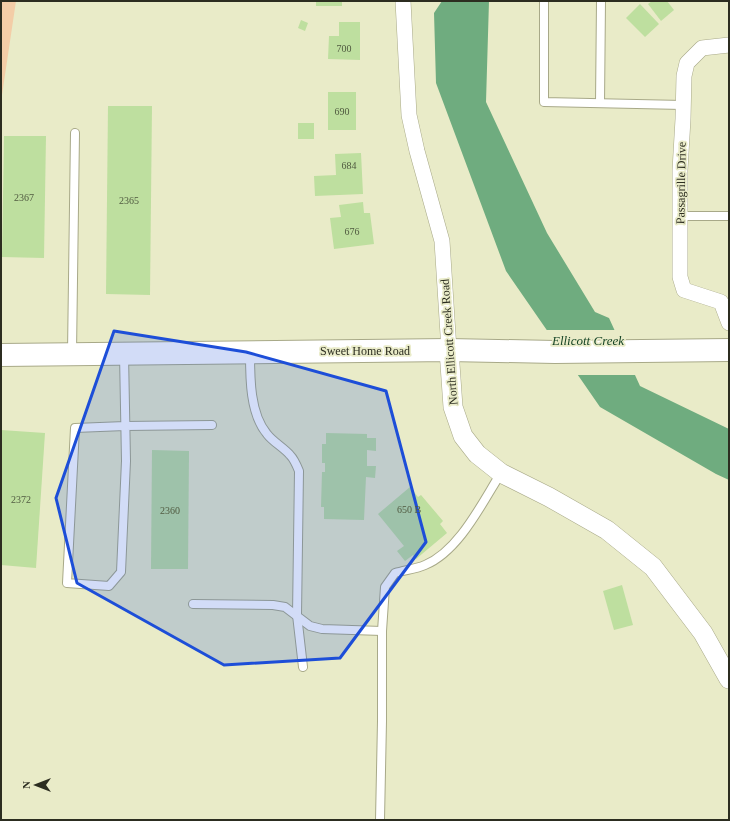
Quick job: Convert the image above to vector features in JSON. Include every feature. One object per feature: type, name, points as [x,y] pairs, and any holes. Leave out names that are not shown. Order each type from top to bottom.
[{"type":"main road","name":"Sweet Home Road","points":[[1,355],[449,350],[646,352],[729,350]]},
{"type":"street","name":"North Ellicott Creek Road","points":[[404,1],[409,115],[417,151],[442,241],[453,406],[462,436],[477,454],[501,473],[550,497],[608,530],[653,567],[703,633],[729,679]]},
{"type":"street","name":"Passagrille Drive","points":[[729,45],[702,48],[687,63],[684,76],[680,170],[680,277],[684,290],[721,302],[729,323]]},
{"type":"lane","points":[[544,1],[544,102],[683,105]]},
{"type":"lane","points":[[600,103],[601,1]]},
{"type":"lane","points":[[72,354],[75,133]]},
{"type":"lane","points":[[680,216],[729,216]]},
{"type":"lane","points":[[250,352],[251,391],[257,416],[266,433],[291,455],[299,471],[297,615],[302,667]]},
{"type":"lane","points":[[124,353],[125,426],[126,461],[121,572],[109,586],[67,583],[75,428],[125,426],[212,426]]},
{"type":"lane","points":[[380,820],[382,631],[386,587],[395,573],[426,565],[449,550],[468,525],[501,473]]},
{"type":"lane","points":[[193,604],[273,605],[285,607],[310,626],[322,629],[382,631]]},
{"type":"highlighted area","points":[[114,331],[246,352],[386,391],[426,542],[340,658],[224,665],[77,583],[56,498]]},
{"type":"shaded area","points":[[1,1],[16,1],[1,109]]},
{"type":"water","name":"Ellicott Creek","points":[[442,1],[489,1],[486,102],[547,233],[595,312],[609,318],[640,386],[729,429],[729,480],[600,407],[506,271],[436,83],[434,13]]},
{"type":"pier","points":[[544,330],[617,330],[638,375],[576,375]]},
{"type":"building","points":[[316,1],[342,1],[342,6],[316,6]]},
{"type":"building","points":[[652,1],[667,1],[674,10],[661,21],[648,4]]},
{"type":"building","points":[[640,4],[659,24],[645,37],[626,18]]},
{"type":"building","points":[[301,20],[308,23],[305,31],[298,28]]},
{"type":"building","points":[[339,22],[360,22],[360,60],[328,59],[329,36],[339,36]]},
{"type":"building","points":[[328,92],[356,92],[356,130],[328,130]]},
{"type":"building","points":[[108,106],[152,106],[150,295],[106,294]]},
{"type":"building","points":[[298,123],[314,123],[314,139],[298,139]]},
{"type":"building","points":[[4,136],[46,136],[44,258],[2,257]]},
{"type":"building","points":[[361,153],[363,194],[315,196],[314,176],[336,175],[335,154]]},
{"type":"building","points":[[363,202],[364,213],[370,213],[374,244],[334,249],[330,218],[341,217],[339,205]]},
{"type":"building","points":[[1,430],[45,433],[36,568],[1,565]]},
{"type":"building","points":[[326,433],[367,434],[367,438],[376,438],[376,451],[367,450],[367,466],[376,466],[375,478],[366,477],[364,520],[324,519],[324,507],[321,507],[322,472],[325,472],[325,463],[322,463],[322,444],[326,444]]},
{"type":"building","points":[[152,450],[189,451],[188,569],[151,569]]},
{"type":"building","points":[[410,487],[418,497],[421,495],[443,521],[440,524],[447,533],[416,559],[413,555],[405,561],[397,551],[404,546],[378,514]]},
{"type":"building","points":[[622,585],[633,625],[614,630],[603,591]]}]
